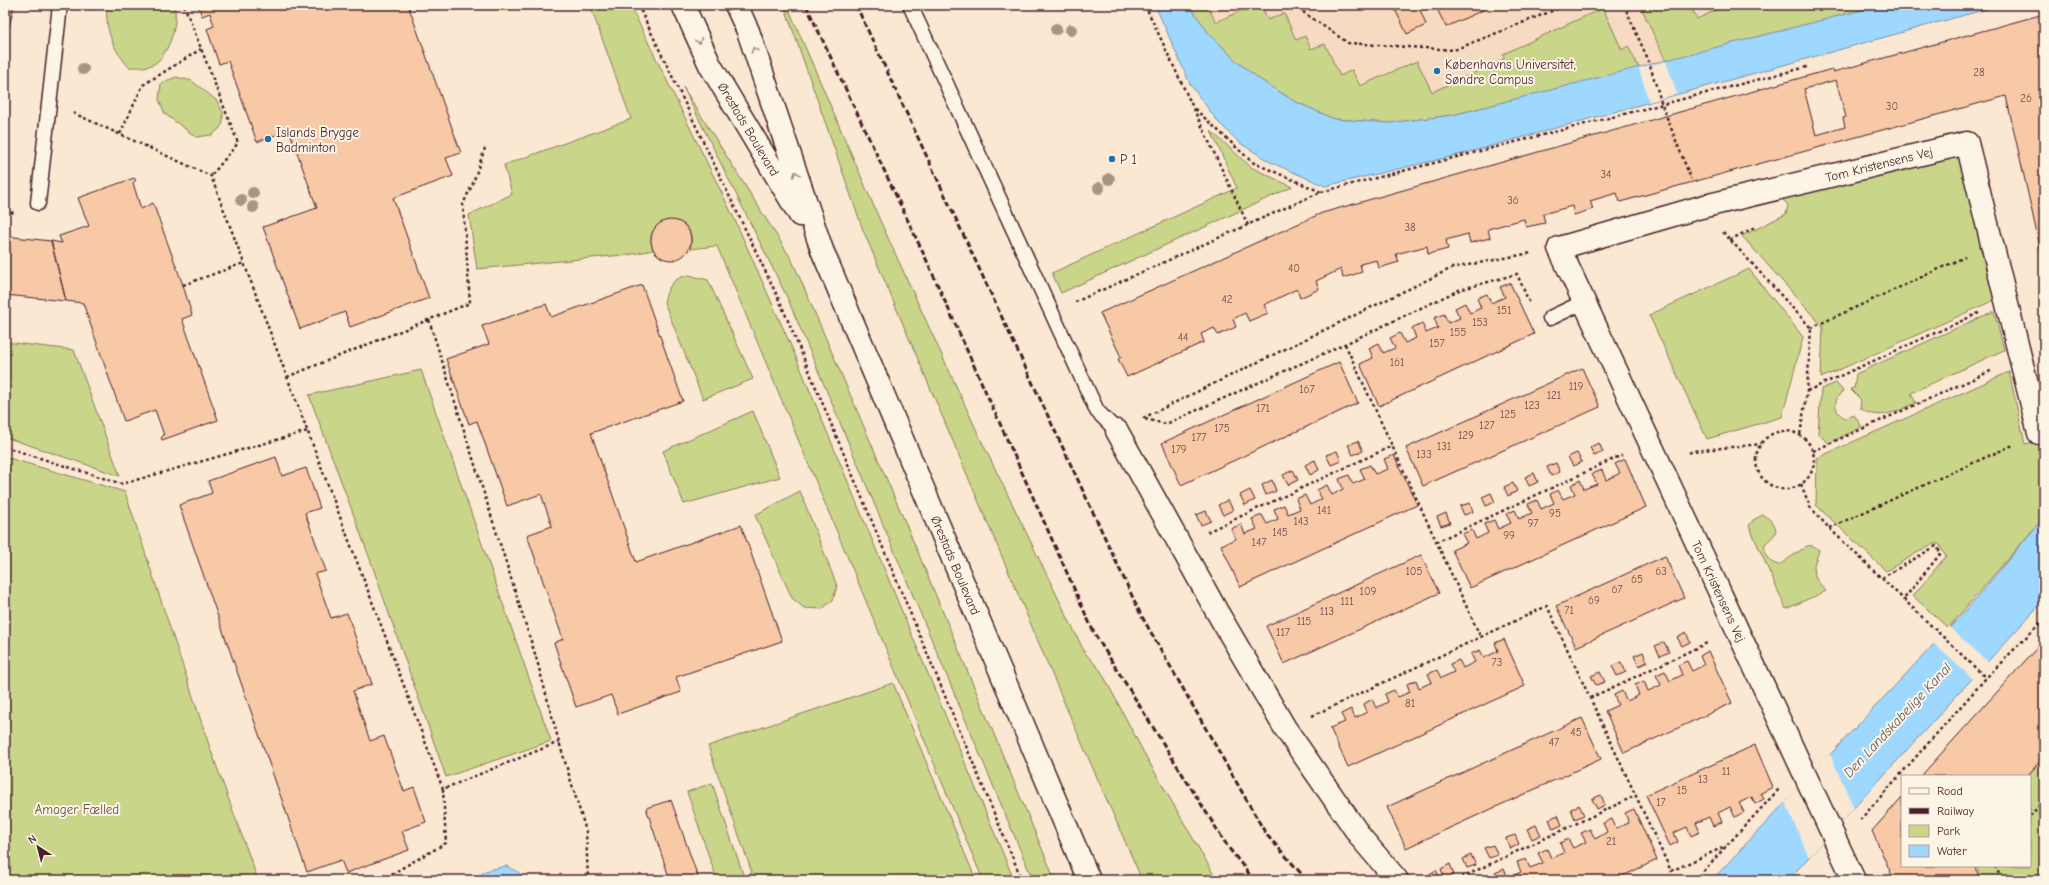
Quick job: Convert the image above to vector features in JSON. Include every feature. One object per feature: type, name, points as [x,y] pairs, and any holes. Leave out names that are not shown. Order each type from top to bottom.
[{"type":"street","name":"Ørestads Boulevard","points":[[683,5],[710,65],[822,250]]},
{"type":"street","name":"Ørestads Boulevard","points":[[736,5],[748,31],[822,250],[1089,880]]},
{"type":"street","name":"Tom Kristensens Vej","points":[[1854,880],[1736,630],[1662,466],[1558,248],[1701,207],[1967,142],[2039,433]]},
{"type":"street","points":[[1117,431],[1285,728],[1362,839],[1397,880]]},
{"type":"lane","points":[[38,203],[60,5]]},
{"type":"lane","points":[[910,5],[1098,411],[1117,431]]},
{"type":"lane","points":[[1550,318],[1584,302]]},
{"type":"path","points":[[184,5],[238,143],[211,176]]},
{"type":"path","points":[[638,5],[781,304],[1022,880]]},
{"type":"path","points":[[1145,5],[1248,225]]},
{"type":"path","points":[[1293,5],[1348,43],[1454,50],[1567,5]]},
{"type":"path","points":[[1624,5],[1649,62],[1662,105],[1701,207]]},
{"type":"path","points":[[120,134],[143,85],[201,49]]},
{"type":"path","points":[[1052,312],[1321,192],[1807,67]]},
{"type":"path","points":[[49,102],[211,176],[443,788],[446,843],[381,880]]},
{"type":"path","points":[[1193,107],[1252,162],[1321,192]]},
{"type":"path","points":[[287,377],[470,303],[463,204],[473,183],[485,148]]},
{"type":"path","points":[[1728,237],[1811,328],[1807,391],[1800,435]]},
{"type":"path","points":[[1811,328],[1993,244]]},
{"type":"path","points":[[1117,431],[1452,268],[1558,248]]},
{"type":"path","points":[[183,285],[244,263]]},
{"type":"path","points":[[1143,418],[1166,424],[1345,344],[1459,290],[1517,274],[1537,320],[1550,318]]},
{"type":"path","points":[[1807,391],[2006,300]]},
{"type":"path","points":[[429,320],[536,657],[559,742],[586,831],[588,880]]},
{"type":"path","points":[[1345,344],[1481,638]]},
{"type":"path","points":[[1813,451],[2020,358]]},
{"type":"path","points":[[5,447],[122,484],[308,431]]},
{"type":"path","points":[[1792,432],[1800,435],[1810,444],[1813,451],[1813,469],[1808,478],[1802,484],[1792,489],[1773,487],[1765,481],[1759,472],[1756,463],[1757,453],[1761,444],[1775,433],[1792,432]]},
{"type":"path","points":[[1829,528],[2039,433]]},
{"type":"path","points":[[1436,542],[1650,442]]},
{"type":"path","points":[[1662,466],[1693,451],[1761,444]]},
{"type":"path","points":[[1180,544],[1392,446]]},
{"type":"path","points":[[1802,484],[1810,507],[1829,528],[1882,578],[1923,620],[1986,678]]},
{"type":"path","points":[[1882,578],[1936,546],[1941,553],[1903,600]]},
{"type":"path","points":[[1285,728],[1548,606],[1671,871],[1726,846]]},
{"type":"path","points":[[1838,844],[1986,678],[2044,619]]},
{"type":"path","points":[[1590,698],[1736,630]]},
{"type":"path","points":[[443,788],[559,742]]},
{"type":"path","points":[[1694,880],[1800,767]]},
{"type":"path","points":[[1456,880],[1635,796]]},
{"type":"path","points":[[2031,815],[2044,800]]},
{"type":"path","points":[[1996,867],[2002,880]]},
{"type":"shaded area","name":"Københavns Universitet, Søndre Campus","points":[[1189,5],[1881,5],[1453,115],[1334,119]]},
{"type":"green space","points":[[107,5],[174,5],[175,20],[172,38],[159,60],[148,66],[129,67],[118,53],[111,38],[107,23]]},
{"type":"green space","points":[[590,5],[630,5],[734,218],[795,355],[1014,880],[983,880],[717,246],[690,249],[691,236],[687,227],[680,222],[671,221],[662,223],[655,228],[651,237],[653,250],[633,254],[477,269],[469,215],[512,194],[504,165],[631,119]]},
{"type":"green space","points":[[784,5],[787,5],[882,225],[981,440],[1085,653],[1101,671],[1145,755],[1217,880],[1142,880],[1063,700],[863,230]]},
{"type":"green space","points":[[1189,5],[1207,5],[1216,22],[1253,5],[1261,5],[1268,20],[1284,13],[1296,40],[1305,36],[1311,49],[1325,44],[1340,76],[1352,70],[1360,86],[1417,61],[1432,92],[1504,59],[1503,54],[1603,8],[1622,50],[1628,46],[1639,68],[1453,115],[1389,123],[1334,119],[1294,101],[1262,81],[1236,61],[1208,32]]},
{"type":"green space","points":[[1640,5],[1690,5],[1697,19],[1727,5],[1881,5],[1666,61]]},
{"type":"green space","points":[[176,77],[192,81],[216,100],[223,112],[223,123],[212,135],[196,137],[165,114],[159,100],[161,83]]},
{"type":"green space","points":[[683,87],[792,260],[906,524],[1055,880],[1033,880],[787,297]]},
{"type":"green space","points":[[1211,131],[1251,167],[1292,187],[1061,293],[1052,273],[1237,188]]},
{"type":"green space","points":[[1962,151],[1999,298],[1821,378],[1823,327],[1742,236],[1786,214],[1788,205],[1782,199]]},
{"type":"green space","points":[[1749,269],[1803,337],[1782,417],[1707,439],[1649,315]]},
{"type":"green space","points":[[689,275],[708,280],[753,379],[703,399],[664,302],[669,287],[679,278]]},
{"type":"green space","points":[[1994,311],[2004,350],[1911,393],[1916,403],[1895,412],[1881,415],[1867,412],[1860,408],[1861,400],[1850,389],[1854,388],[1856,374]]},
{"type":"green space","points":[[5,342],[74,350],[120,476],[5,437]]},
{"type":"green space","points":[[421,370],[551,741],[446,777],[370,559],[309,395]]},
{"type":"green space","points":[[2009,372],[2025,444],[2044,440],[2044,517],[1948,628],[1913,596],[1946,556],[1939,544],[1932,544],[1886,571],[1816,505],[1817,458]]},
{"type":"green space","points":[[1836,383],[1843,391],[1837,398],[1836,409],[1845,418],[1854,415],[1862,427],[1829,443],[1818,434],[1821,389]]},
{"type":"green space","points":[[753,411],[780,477],[684,504],[663,451]]},
{"type":"green space","name":"Amager Fælled","points":[[5,457],[125,492],[210,748],[258,880],[5,880]]},
{"type":"green space","points":[[800,491],[837,586],[833,600],[822,609],[804,608],[792,598],[755,515]]},
{"type":"green space","points":[[1763,515],[1771,521],[1776,529],[1774,535],[1765,544],[1765,552],[1768,558],[1775,564],[1779,565],[1807,546],[1815,547],[1819,550],[1813,569],[1814,573],[1817,580],[1826,591],[1786,609],[1749,526],[1753,520]]},
{"type":"green space","points":[[893,683],[976,880],[717,880],[687,792],[712,783],[744,877],[752,873],[708,746]]},
{"type":"green space","points":[[2044,757],[2044,880],[1983,880],[1976,867],[2031,867],[2031,775],[2028,775]]},
{"type":"water","points":[[1155,5],[1189,5],[1208,32],[1236,61],[1262,81],[1294,101],[1334,119],[1389,123],[1453,115],[1881,5],[2001,5],[1462,154],[1325,186],[1270,162],[1240,143],[1218,122],[1190,84]]},
{"type":"water","name":"Den Landskabelige Kanal","points":[[2044,517],[2044,600],[1788,880],[1712,880],[1969,607]]},
{"type":"water","points":[[506,866],[517,871],[527,880],[474,880],[485,871]]},
{"type":"pier","points":[[1666,61],[1677,94],[1649,102],[1639,68]]},
{"type":"pier","points":[[1948,626],[1989,663],[1974,680],[1932,642]]},
{"type":"pier","points":[[1830,754],[1854,808],[1809,857],[1785,802]]},
{"type":"building","points":[[5,5],[14,5],[5,47]]},
{"type":"building","points":[[198,5],[408,5],[461,153],[446,158],[453,176],[393,198],[429,298],[350,327],[345,312],[300,329],[263,227],[317,208],[289,130],[257,142],[228,61],[219,64],[207,29],[214,26],[210,13],[202,16]]},
{"type":"building","points":[[1393,5],[1422,5],[1419,7],[1426,25],[1407,34]]},
{"type":"building","points":[[1435,5],[1481,5],[1483,10],[1446,27]]},
{"type":"building","points":[[2044,14],[2044,265],[2006,96],[1620,202],[1617,193],[1590,201],[1593,209],[1574,215],[1572,206],[1543,214],[1545,223],[1526,227],[1524,219],[1488,229],[1490,238],[1470,243],[1468,234],[1446,240],[1448,249],[1428,254],[1427,246],[1396,254],[1399,262],[1379,268],[1377,260],[1360,264],[1362,272],[1343,278],[1341,269],[1316,281],[1319,289],[1300,298],[1297,289],[1264,305],[1268,313],[1249,321],[1245,313],[1233,319],[1236,327],[1218,335],[1214,328],[1201,334],[1204,342],[1127,377],[1118,359],[1121,357],[1100,313],[1322,213],[1832,69],[1833,72]],"holes":[[[1836,80],[1846,117],[1843,118],[1845,127],[1816,135],[1804,89]]]},
{"type":"building","points":[[134,178],[136,180],[133,183],[141,209],[153,203],[183,285],[192,315],[182,319],[218,420],[162,440],[161,438],[164,435],[155,410],[124,421],[83,303],[66,301],[51,241],[62,243],[59,236],[89,226],[78,198]]},
{"type":"building","points":[[675,220],[682,223],[688,229],[691,240],[690,248],[682,257],[675,260],[667,260],[660,257],[652,248],[651,236],[654,229],[663,221]]},
{"type":"building","points":[[5,236],[51,241],[66,301],[5,295]]},
{"type":"building","points":[[1510,283],[1534,334],[1379,406],[1360,364],[1373,358],[1369,348],[1379,343],[1383,353],[1395,348],[1390,338],[1400,333],[1405,343],[1416,338],[1412,328],[1422,323],[1426,333],[1438,328],[1434,318],[1444,314],[1448,323],[1460,318],[1455,308],[1465,303],[1470,313],[1481,308],[1477,298],[1487,294],[1491,303],[1505,297],[1500,287]]},
{"type":"building","points":[[642,285],[683,401],[591,433],[636,562],[741,525],[782,641],[676,677],[681,692],[618,714],[611,695],[576,707],[554,643],[563,639],[527,535],[552,526],[541,494],[507,506],[477,421],[469,424],[446,359],[489,344],[482,326],[546,304],[551,317]]},
{"type":"building","points":[[1339,362],[1358,403],[1181,485],[1162,443]]},
{"type":"building","points":[[1582,368],[1600,407],[1423,486],[1406,448]]},
{"type":"building","points":[[1358,441],[1363,451],[1353,455],[1348,445]]},
{"type":"building","points":[[1599,443],[1603,452],[1594,456],[1590,447]]},
{"type":"building","points":[[1337,451],[1341,461],[1331,465],[1326,455]]},
{"type":"building","points":[[1577,453],[1582,462],[1573,466],[1568,457]]},
{"type":"building","points":[[1394,455],[1417,505],[1240,587],[1221,545],[1236,539],[1231,529],[1241,524],[1245,534],[1257,529],[1252,519],[1262,515],[1267,524],[1278,519],[1274,509],[1284,505],[1288,514],[1300,509],[1296,499],[1305,495],[1310,505],[1322,499],[1317,490],[1327,485],[1332,495],[1343,489],[1339,479],[1349,475],[1353,484],[1365,479],[1360,469],[1370,465],[1375,474],[1388,469],[1384,459]]},
{"type":"building","points":[[276,457],[282,476],[306,468],[320,508],[305,513],[326,571],[315,574],[331,618],[347,613],[372,684],[353,691],[370,741],[384,736],[404,791],[414,787],[426,822],[402,831],[409,850],[346,873],[341,860],[307,872],[179,505],[212,493],[208,481]]},
{"type":"building","points":[[1625,459],[1646,507],[1470,588],[1452,550],[1467,543],[1462,534],[1472,530],[1476,539],[1488,533],[1484,524],[1494,520],[1498,529],[1511,523],[1506,514],[1515,510],[1519,519],[1532,513],[1528,504],[1537,500],[1541,509],[1554,503],[1550,494],[1558,490],[1563,499],[1575,494],[1571,485],[1580,480],[1584,489],[1597,484],[1592,474],[1602,470],[1606,480],[1620,473],[1615,464]]},
{"type":"building","points":[[1315,460],[1319,470],[1310,475],[1305,465]]},
{"type":"building","points":[[1556,463],[1560,472],[1551,476],[1547,467]]},
{"type":"building","points":[[1293,470],[1298,480],[1288,485],[1283,475]]},
{"type":"building","points":[[1534,473],[1538,482],[1529,486],[1525,477]]},
{"type":"building","points":[[1272,480],[1276,491],[1266,495],[1262,485]]},
{"type":"building","points":[[1513,483],[1517,491],[1508,496],[1504,487]]},
{"type":"building","points":[[1250,490],[1255,500],[1245,505],[1240,495]]},
{"type":"building","points":[[1491,493],[1495,502],[1486,506],[1482,497]]},
{"type":"building","points":[[1228,500],[1233,510],[1223,515],[1218,505]]},
{"type":"building","points":[[1470,503],[1473,512],[1464,515],[1460,506]]},
{"type":"building","points":[[1206,511],[1211,521],[1201,525],[1196,515]]},
{"type":"building","points":[[1446,513],[1450,523],[1441,526],[1437,517]]},
{"type":"building","points":[[1421,555],[1439,593],[1284,664],[1266,626]]},
{"type":"building","points":[[1665,556],[1684,598],[1576,647],[1556,606]]},
{"type":"building","points":[[1686,632],[1690,642],[1682,646],[1677,637]]},
{"type":"building","points":[[1504,639],[1525,686],[1348,767],[1330,728],[1345,722],[1341,714],[1351,709],[1355,718],[1367,712],[1364,704],[1372,699],[1376,708],[1388,702],[1385,694],[1394,690],[1398,697],[1410,692],[1407,684],[1416,680],[1419,688],[1432,682],[1428,674],[1437,670],[1441,678],[1454,672],[1450,664],[1459,660],[1463,668],[1475,662],[1471,654],[1480,650],[1484,658],[1498,651],[1495,643]]},
{"type":"building","points":[[2044,640],[2044,757],[2028,775],[1922,775]]},
{"type":"building","points":[[1664,642],[1669,652],[1660,656],[1655,646]]},
{"type":"building","points":[[1708,651],[1732,703],[1624,753],[1605,711],[1618,705],[1614,695],[1622,691],[1627,701],[1639,695],[1635,685],[1644,681],[1648,691],[1661,685],[1656,675],[1665,671],[1670,681],[1682,675],[1678,665],[1687,661],[1692,671],[1704,665],[1700,656]]},
{"type":"building","points":[[1643,652],[1647,662],[1639,666],[1634,656]]},
{"type":"building","points":[[1621,662],[1626,672],[1617,676],[1612,666]]},
{"type":"building","points":[[1600,672],[1605,682],[1596,685],[1591,676]]},
{"type":"building","points":[[1582,718],[1601,759],[1406,848],[1387,807]]},
{"type":"building","points":[[1755,745],[1773,787],[1761,793],[1764,799],[1755,804],[1752,797],[1739,803],[1744,812],[1735,817],[1730,807],[1718,813],[1722,822],[1713,826],[1709,817],[1696,823],[1700,832],[1691,836],[1687,827],[1674,833],[1678,842],[1670,846],[1646,795]]},
{"type":"building","points":[[1601,795],[1605,805],[1597,809],[1592,799]]},
{"type":"building","points":[[1901,798],[1901,867],[1974,867],[1981,880],[1894,880],[1872,831]]},
{"type":"building","points":[[671,800],[699,880],[670,880],[646,808]]},
{"type":"building","points":[[1579,805],[1584,815],[1575,819],[1571,809]]},
{"type":"building","points":[[1634,809],[1657,860],[1614,880],[1498,880],[1495,873],[1504,869],[1508,878],[1521,872],[1517,862],[1526,859],[1530,868],[1543,863],[1538,853],[1547,849],[1551,858],[1564,853],[1560,843],[1568,839],[1573,848],[1586,842],[1581,833],[1590,829],[1595,839],[1607,832],[1603,823],[1612,819],[1616,828],[1629,823],[1625,813]]},
{"type":"building","points":[[1558,815],[1562,825],[1553,829],[1549,819]]},
{"type":"building","points":[[1536,825],[1541,835],[1532,839],[1527,829]]},
{"type":"building","points":[[1515,835],[1519,844],[1510,849],[1506,838]]},
{"type":"building","points":[[1493,845],[1498,855],[1489,858],[1484,848]]},
{"type":"building","points":[[1471,855],[1476,865],[1467,868],[1463,859]]},
{"type":"building","points":[[1450,864],[1454,875],[1445,879],[1441,869]]},
{"type":"building","points":[[1436,870],[1441,880],[1430,880],[1428,875]]},
{"type":"railway","points":[[806,5],[926,259],[1094,633],[1228,847],[1254,880]]},
{"type":"railway","points":[[856,5],[1141,615],[1266,834],[1307,880]]},
{"type":"place","name":"Københavns Universitet, Søndre Campus","points":[[1437,71]]},
{"type":"place","name":"Islands Brygge Badminton","points":[[268,139]]},
{"type":"place","name":"P 1","points":[[1112,159]]}]
